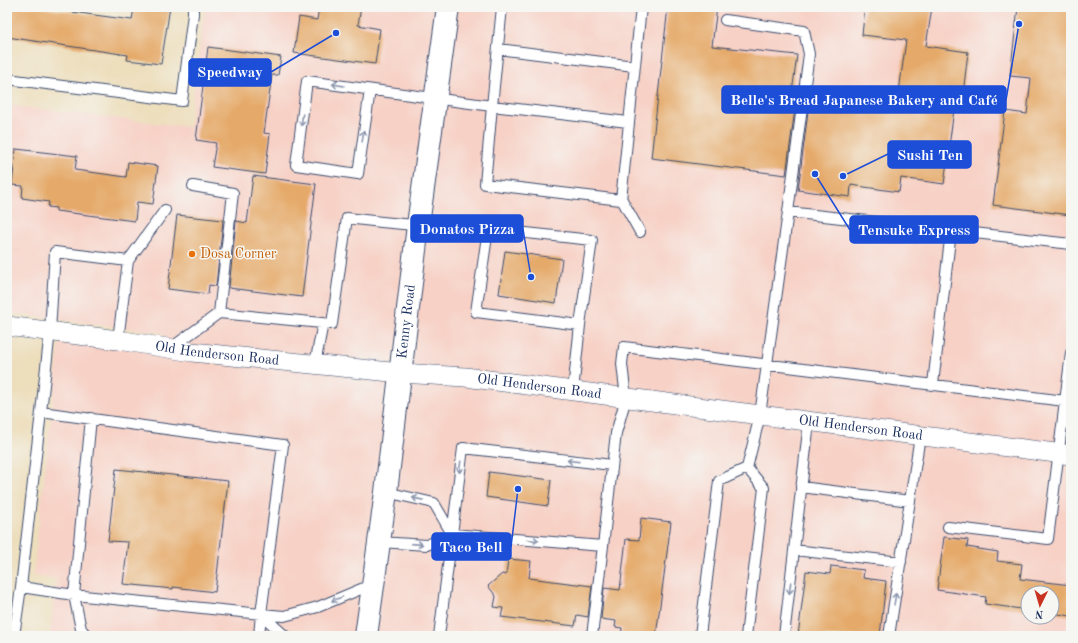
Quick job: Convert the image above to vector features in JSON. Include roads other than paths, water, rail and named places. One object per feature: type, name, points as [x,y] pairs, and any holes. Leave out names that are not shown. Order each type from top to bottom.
[{"type":"main road","name":"Kenny Road","points":[[366,636],[386,492],[418,226],[448,7]]},
{"type":"street","name":"Old Henderson Road","points":[[7,326],[118,340],[192,352],[401,373],[465,377],[1064,454]]},
{"type":"lane","points":[[7,79],[182,101],[193,7]]},
{"type":"lane","points":[[502,7],[485,184],[620,200],[621,198]]},
{"type":"lane","points":[[640,232],[621,198],[641,7]]},
{"type":"lane","points":[[726,20],[804,31],[809,54],[760,415],[747,468]]},
{"type":"lane","points":[[498,49],[634,66]]},
{"type":"lane","points":[[370,90],[358,174],[296,165],[307,81],[492,106],[628,122]]},
{"type":"lane","points":[[193,186],[233,193],[219,313]]},
{"type":"lane","points":[[118,340],[128,261],[165,210]]},
{"type":"lane","points":[[788,212],[1071,244]]},
{"type":"lane","points":[[171,348],[219,313],[332,324],[347,218],[418,226],[488,228],[592,240],[580,325],[573,391]]},
{"type":"lane","points":[[488,228],[476,312],[580,325]]},
{"type":"lane","points":[[933,384],[951,230]]},
{"type":"lane","points":[[14,636],[21,587],[50,331],[54,252],[128,261]]},
{"type":"lane","points":[[315,364],[323,323]]},
{"type":"lane","points":[[592,636],[616,433],[626,398],[622,364],[624,347],[1065,401]]},
{"type":"lane","points":[[948,527],[1048,539],[1064,454],[1065,401],[1071,353]]},
{"type":"lane","points":[[41,412],[283,445],[259,636]]},
{"type":"lane","points":[[87,636],[81,629],[74,595],[91,418]]},
{"type":"lane","points":[[784,636],[809,422]]},
{"type":"lane","points":[[889,636],[920,436]]},
{"type":"lane","points":[[439,636],[463,448],[612,465]]},
{"type":"lane","points":[[700,636],[719,481],[747,468]]},
{"type":"lane","points":[[746,636],[764,488],[747,468]]},
{"type":"lane","points":[[801,487],[910,501]]},
{"type":"lane","points":[[386,492],[434,502],[452,534]]},
{"type":"lane","points":[[379,542],[427,545],[452,534],[603,546]]},
{"type":"lane","points":[[794,550],[901,562]]},
{"type":"lane","points":[[21,587],[74,595],[284,616],[318,607],[373,584]]},
{"type":"lane","points":[[261,614],[285,636]]},
{"type":"place","name":"Belle's Bread Japanese Bakery and Café","points":[[1019,24]]},
{"type":"place","name":"Speedway","points":[[336,33]]},
{"type":"place","name":"Tensuke Express","points":[[815,174]]},
{"type":"place","name":"Sushi Ten","points":[[843,176]]},
{"type":"place","name":"Dosa Corner","points":[[192,254]]},
{"type":"place","name":"Donatos Pizza","points":[[531,277]]},
{"type":"place","name":"Taco Bell","points":[[518,489]]}]
